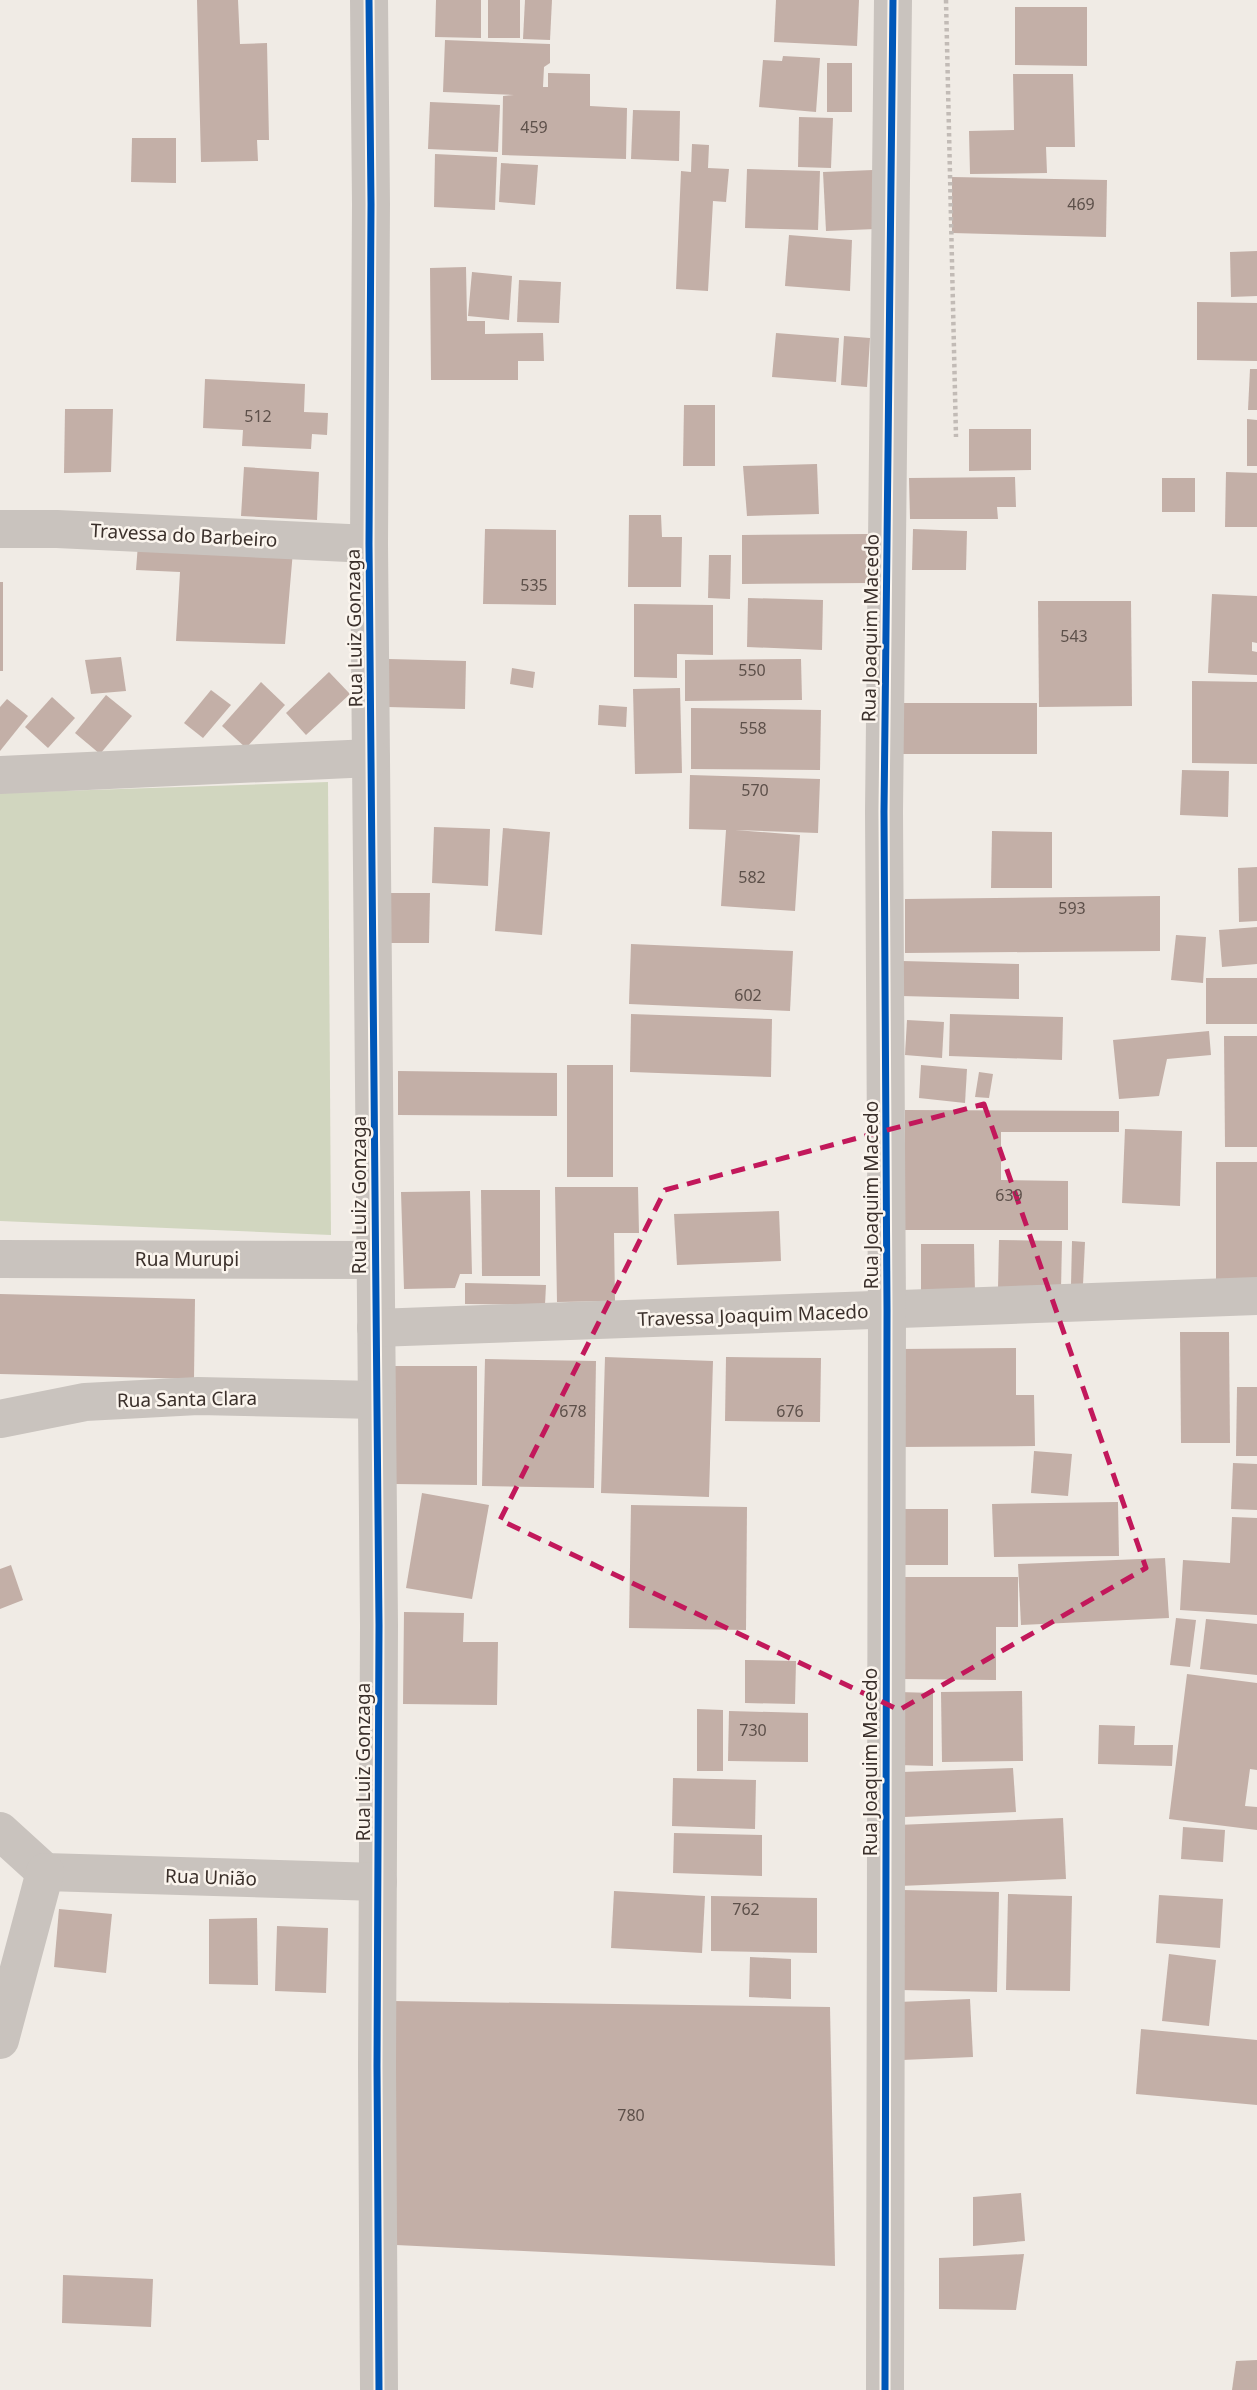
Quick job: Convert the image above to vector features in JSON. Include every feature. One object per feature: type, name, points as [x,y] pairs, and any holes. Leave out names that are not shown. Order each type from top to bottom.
[{"type":"street","name":"Rua Luiz Gonzaga","points":[[369,0],[369,544],[379,1625],[379,2390]]},
{"type":"street","name":"Rua Joaquim Macedo","points":[[885,2390],[887,1310],[884,812],[893,0]]},
{"type":"street","name":"Travessa do Barbeiro","points":[[0,529],[57,529],[369,544]]},
{"type":"street","points":[[0,775],[371,758]]},
{"type":"street","name":"Rua Murupi","points":[[0,1259],[374,1260]]},
{"type":"street","name":"Travessa Joaquim Macedo","points":[[376,1328],[1257,1296]]},
{"type":"street","name":"Rua Santa Clara","points":[[0,1419],[85,1402],[135,1399],[198,1396],[376,1400]]},
{"type":"street","points":[[0,1831],[45,1872],[0,2040]]},
{"type":"street","name":"Rua União","points":[[45,1872],[378,1882]]},
{"type":"path","points":[[946,0],[956,437]]},
{"type":"highlighted area","points":[[984,1104],[1146,1568],[899,1710],[500,1520],[665,1190]]},
{"type":"green space","points":[[328,782],[331,1235],[0,1221],[0,793]]},
{"type":"building","points":[[197,0],[238,0],[240,44],[267,43],[269,140],[257,140],[258,161],[201,162]]},
{"type":"building","points":[[436,0],[481,0],[481,38],[435,37]]},
{"type":"building","points":[[488,0],[520,0],[520,38],[488,38]]},
{"type":"building","points":[[525,0],[552,0],[550,40],[523,39]]},
{"type":"building","points":[[776,0],[859,0],[857,46],[774,42]]},
{"type":"building","points":[[1015,7],[1087,7],[1087,66],[1015,65]]},
{"type":"building","points":[[445,40],[550,44],[550,63],[544,67],[543,87],[548,87],[548,73],[590,74],[590,106],[627,108],[626,159],[502,155],[503,96],[514,95],[443,92]]},
{"type":"building","points":[[783,56],[820,58],[816,112],[759,107],[763,60],[782,61]]},
{"type":"building","points":[[827,63],[852,63],[852,112],[827,112]]},
{"type":"building","points":[[1013,74],[1073,74],[1075,147],[1046,147],[1047,173],[970,174],[969,131],[1014,130]]},
{"type":"building","points":[[430,102],[500,105],[498,152],[428,149]]},
{"type":"building","points":[[633,110],[680,111],[679,161],[631,159]]},
{"type":"building","points":[[799,117],[833,118],[831,168],[798,167]]},
{"type":"building","points":[[132,138],[176,138],[176,183],[131,182]]},
{"type":"building","points":[[692,144],[709,145],[708,168],[729,169],[726,202],[713,201],[708,291],[676,289],[681,171],[691,172]]},
{"type":"building","points":[[435,154],[497,157],[495,210],[434,207]]},
{"type":"building","points":[[501,163],[538,165],[535,205],[499,202]]},
{"type":"building","points":[[747,169],[820,171],[818,230],[745,228]]},
{"type":"building","points":[[873,170],[876,229],[826,231],[823,172]]},
{"type":"building","points":[[952,177],[1107,180],[1106,237],[952,233]]},
{"type":"building","points":[[789,235],[852,240],[850,291],[785,286]]},
{"type":"building","points":[[1257,251],[1257,296],[1231,297],[1230,252]]},
{"type":"building","points":[[466,267],[467,321],[485,321],[485,334],[543,333],[544,361],[518,361],[518,380],[431,380],[430,268]]},
{"type":"building","points":[[472,272],[512,276],[509,320],[468,316]]},
{"type":"building","points":[[519,280],[561,282],[559,323],[517,322]]},
{"type":"building","points":[[1197,302],[1257,303],[1257,361],[1197,360]]},
{"type":"building","points":[[776,333],[839,338],[836,382],[772,377]]},
{"type":"building","points":[[844,336],[870,338],[867,387],[841,385]]},
{"type":"building","points":[[1250,369],[1257,369],[1257,410],[1248,410]]},
{"type":"building","points":[[205,379],[305,384],[304,412],[328,413],[327,435],[312,434],[311,449],[242,446],[243,430],[203,428]]},
{"type":"building","points":[[684,405],[715,405],[715,466],[683,466]]},
{"type":"building","points":[[65,409],[113,409],[111,472],[64,473]]},
{"type":"building","points":[[1247,419],[1257,420],[1257,466],[1247,466]]},
{"type":"building","points":[[969,429],[1031,429],[1031,470],[969,471]]},
{"type":"building","points":[[817,464],[819,514],[747,516],[743,466]]},
{"type":"building","points":[[244,467],[319,472],[317,520],[241,516]]},
{"type":"building","points":[[1226,472],[1257,473],[1257,527],[1225,527]]},
{"type":"building","points":[[1015,477],[1016,507],[997,507],[998,519],[910,519],[909,478]]},
{"type":"building","points":[[1162,478],[1195,478],[1195,512],[1162,512]]},
{"type":"building","points":[[629,515],[661,515],[662,537],[682,537],[681,587],[628,587]]},
{"type":"building","points":[[485,529],[556,530],[556,605],[483,604]]},
{"type":"building","points":[[913,529],[967,531],[966,570],[912,570]]},
{"type":"building","points":[[868,534],[870,583],[742,584],[742,535]]},
{"type":"building","points":[[138,544],[293,551],[285,644],[176,641],[180,572],[136,570]]},
{"type":"building","points":[[709,555],[731,555],[730,599],[708,598]]},
{"type":"building","points":[[0,582],[3,582],[3,671],[0,671]]},
{"type":"building","points":[[1212,594],[1257,596],[1257,643],[1252,642],[1252,651],[1257,652],[1257,675],[1208,673]]},
{"type":"building","points":[[748,598],[823,600],[822,650],[747,647]]},
{"type":"building","points":[[1038,601],[1131,601],[1132,706],[1039,707]]},
{"type":"building","points":[[634,604],[713,605],[713,655],[677,654],[677,678],[634,677]]},
{"type":"building","points":[[121,657],[126,691],[91,694],[85,660]]},
{"type":"building","points":[[389,659],[466,661],[465,709],[388,707]]},
{"type":"building","points":[[801,659],[802,700],[685,701],[685,660]]},
{"type":"building","points":[[512,668],[535,672],[533,688],[510,684]]},
{"type":"building","points":[[329,672],[350,694],[306,735],[286,713]]},
{"type":"building","points":[[1192,681],[1257,682],[1257,764],[1192,763]]},
{"type":"building","points":[[261,682],[285,705],[246,748],[222,726]]},
{"type":"building","points":[[680,688],[682,773],[635,774],[633,689]]},
{"type":"building","points":[[211,690],[231,705],[203,738],[184,723]]},
{"type":"building","points":[[106,695],[132,716],[100,754],[75,733]]},
{"type":"building","points":[[52,697],[75,718],[48,748],[25,727]]},
{"type":"building","points":[[7,699],[28,716],[0,751],[0,707]]},
{"type":"building","points":[[902,703],[1037,703],[1037,754],[902,754]]},
{"type":"building","points":[[599,705],[627,707],[626,727],[598,725]]},
{"type":"building","points":[[691,708],[821,710],[820,770],[691,769]]},
{"type":"building","points":[[1182,770],[1229,771],[1228,817],[1180,815]]},
{"type":"building","points":[[690,775],[820,779],[818,833],[735,830],[800,835],[795,911],[721,906],[726,830],[689,829]]},
{"type":"building","points":[[434,827],[490,829],[488,886],[432,883]]},
{"type":"building","points":[[503,828],[550,832],[542,935],[495,931]]},
{"type":"building","points":[[992,831],[1052,832],[1052,888],[991,888]]},
{"type":"building","points":[[1257,867],[1257,921],[1239,922],[1238,868]]},
{"type":"building","points":[[388,893],[430,893],[429,943],[388,943]]},
{"type":"building","points":[[1160,896],[1160,951],[905,953],[905,899]]},
{"type":"building","points":[[1257,927],[1257,964],[1222,967],[1219,930]]},
{"type":"building","points":[[1176,935],[1206,937],[1203,983],[1171,980]]},
{"type":"building","points":[[631,944],[793,951],[790,1011],[629,1004]]},
{"type":"building","points":[[902,961],[1019,964],[1019,999],[901,996]]},
{"type":"building","points":[[1206,978],[1257,978],[1257,1024],[1206,1024]]},
{"type":"building","points":[[631,1014],[772,1019],[771,1077],[630,1072]]},
{"type":"building","points":[[950,1014],[1063,1017],[1062,1060],[949,1056]]},
{"type":"building","points":[[907,1020],[944,1022],[942,1058],[905,1055]]},
{"type":"building","points":[[1209,1031],[1211,1055],[1167,1059],[1159,1096],[1119,1099],[1113,1040]]},
{"type":"building","points":[[1224,1036],[1257,1036],[1257,1147],[1225,1147]]},
{"type":"building","points":[[567,1065],[613,1065],[613,1177],[567,1177]]},
{"type":"building","points":[[921,1065],[967,1069],[965,1103],[919,1098]]},
{"type":"building","points":[[398,1071],[557,1073],[557,1116],[398,1115]]},
{"type":"building","points":[[979,1072],[993,1074],[989,1098],[975,1097]]},
{"type":"building","points":[[905,1110],[1119,1111],[1119,1132],[1001,1132],[1001,1180],[1068,1181],[1068,1230],[905,1230]]},
{"type":"building","points":[[1125,1129],[1182,1131],[1180,1206],[1122,1203]]},
{"type":"building","points":[[1216,1162],[1257,1162],[1257,1283],[1216,1282]]},
{"type":"building","points":[[555,1187],[638,1187],[639,1233],[614,1233],[615,1301],[557,1302]]},
{"type":"building","points":[[481,1190],[540,1190],[540,1276],[482,1276]]},
{"type":"building","points":[[470,1191],[472,1274],[460,1274],[455,1288],[404,1289],[401,1192]]},
{"type":"building","points":[[779,1211],[781,1261],[677,1265],[674,1214]]},
{"type":"building","points":[[999,1240],[1062,1241],[1061,1290],[998,1289]]},
{"type":"building","points":[[1072,1241],[1085,1242],[1083,1285],[1071,1285]]},
{"type":"building","points":[[921,1244],[974,1244],[975,1293],[921,1293]]},
{"type":"building","points":[[465,1283],[546,1285],[545,1305],[465,1304]]},
{"type":"building","points":[[0,1294],[195,1299],[194,1379],[0,1374]]},
{"type":"building","points":[[1180,1332],[1229,1332],[1230,1443],[1181,1443]]},
{"type":"building","points":[[1016,1348],[1016,1395],[1034,1395],[1035,1446],[899,1447],[899,1349]]},
{"type":"building","points":[[605,1357],[713,1361],[709,1497],[601,1493]]},
{"type":"building","points":[[726,1357],[821,1358],[820,1422],[725,1421]]},
{"type":"building","points":[[485,1359],[596,1361],[594,1488],[482,1486]]},
{"type":"building","points":[[395,1366],[477,1366],[477,1485],[395,1484]]},
{"type":"building","points":[[1237,1387],[1257,1387],[1257,1456],[1236,1456]]},
{"type":"building","points":[[1034,1451],[1072,1454],[1068,1496],[1031,1493]]},
{"type":"building","points":[[1233,1463],[1257,1464],[1257,1510],[1231,1509]]},
{"type":"building","points":[[422,1493],[489,1505],[472,1599],[406,1588]]},
{"type":"building","points":[[1118,1502],[1119,1556],[994,1557],[992,1504]]},
{"type":"building","points":[[631,1505],[747,1507],[746,1630],[629,1628]]},
{"type":"building","points":[[900,1509],[948,1509],[948,1565],[900,1565]]},
{"type":"building","points":[[1232,1517],[1257,1518],[1257,1615],[1180,1610],[1183,1560],[1230,1563]]},
{"type":"building","points":[[1165,1558],[1169,1618],[1021,1625],[1018,1564]]},
{"type":"building","points":[[11,1565],[23,1600],[0,1609],[0,1569]]},
{"type":"building","points":[[902,1577],[1018,1577],[1018,1627],[996,1627],[996,1680],[902,1679]]},
{"type":"building","points":[[404,1612],[464,1613],[463,1642],[498,1642],[497,1705],[403,1704]]},
{"type":"building","points":[[1176,1618],[1196,1620],[1190,1667],[1170,1665]]},
{"type":"building","points":[[1206,1619],[1257,1624],[1257,1675],[1200,1669]]},
{"type":"building","points":[[745,1660],[796,1661],[795,1704],[745,1703]]},
{"type":"building","points":[[1187,1674],[1257,1683],[1257,1770],[1250,1769],[1245,1806],[1257,1807],[1257,1830],[1169,1819]]},
{"type":"building","points":[[1022,1691],[1023,1761],[942,1762],[941,1692]]},
{"type":"building","points":[[899,1692],[933,1693],[933,1766],[899,1765]]},
{"type":"building","points":[[697,1709],[723,1710],[723,1771],[697,1771]]},
{"type":"building","points":[[729,1711],[808,1713],[808,1762],[728,1761]]},
{"type":"building","points":[[1099,1725],[1135,1726],[1134,1745],[1173,1745],[1172,1766],[1098,1764]]},
{"type":"building","points":[[1013,1768],[1016,1812],[904,1817],[902,1772]]},
{"type":"building","points":[[673,1778],[756,1780],[755,1829],[672,1826]]},
{"type":"building","points":[[1063,1818],[1066,1879],[900,1886],[897,1825]]},
{"type":"building","points":[[1183,1827],[1225,1830],[1223,1862],[1181,1859]]},
{"type":"building","points":[[674,1833],[762,1835],[762,1876],[673,1873]]},
{"type":"building","points":[[902,1890],[999,1892],[997,1992],[900,1990]]},
{"type":"building","points":[[614,1891],[705,1896],[702,1953],[611,1948]]},
{"type":"building","points":[[1008,1894],[1072,1896],[1070,1991],[1006,1990]]},
{"type":"building","points":[[1159,1895],[1223,1899],[1220,1948],[1156,1943]]},
{"type":"building","points":[[711,1896],[817,1898],[817,1953],[711,1951]]},
{"type":"building","points":[[59,1909],[112,1914],[106,1973],[54,1967]]},
{"type":"building","points":[[257,1918],[258,1985],[209,1984],[209,1919]]},
{"type":"building","points":[[277,1926],[328,1928],[326,1993],[275,1991]]},
{"type":"building","points":[[1169,1954],[1216,1960],[1209,2026],[1162,2021]]},
{"type":"building","points":[[750,1957],[791,1959],[791,1999],[749,1997]]},
{"type":"building","points":[[970,1999],[973,2057],[902,2060],[898,2002]]},
{"type":"building","points":[[391,2001],[830,2007],[835,2266],[396,2245]]},
{"type":"building","points":[[1141,2029],[1257,2040],[1257,2105],[1136,2094]]},
{"type":"building","points":[[1021,2193],[1025,2241],[973,2246],[973,2197]]},
{"type":"building","points":[[1024,2254],[1016,2310],[939,2309],[939,2258]]},
{"type":"building","points":[[63,2275],[153,2279],[151,2327],[62,2323]]},
{"type":"building","points":[[1257,2360],[1257,2390],[1232,2390],[1236,2361]]},
{"type":"cycle path","points":[[369,0],[369,544],[379,1625],[379,2390]]},
{"type":"cycle path","points":[[885,2390],[887,1310],[884,812],[893,0]]}]
